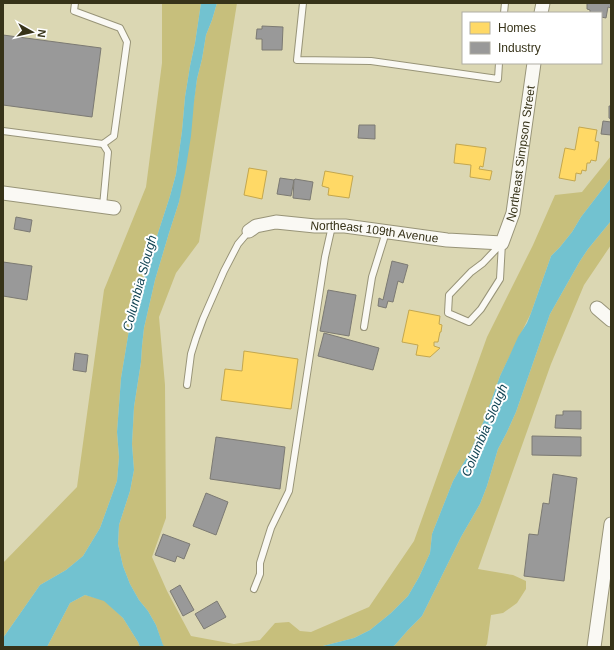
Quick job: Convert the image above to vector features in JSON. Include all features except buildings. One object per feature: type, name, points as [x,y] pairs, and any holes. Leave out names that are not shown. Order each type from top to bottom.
[{"type":"street","name":"Northeast Simpson Street","points":[[502,243],[513,213],[534,64]]},
{"type":"street","points":[[3,192],[108,207]]},
{"type":"street","name":"Northeast 109th Avenue","points":[[249,231],[256,226],[276,222],[315,226],[345,226],[447,240],[502,243]]},
{"type":"street","points":[[597,308],[611,320]]},
{"type":"street","points":[[594,647],[611,524]]},
{"type":"lane","points":[[3,131],[103,144],[114,136],[127,42],[120,28],[74,11],[75,3]]},
{"type":"lane","points":[[303,3],[297,60],[371,61],[498,79],[499,64]]},
{"type":"lane","points":[[103,144],[108,152],[108,207]]},
{"type":"lane","points":[[254,589],[260,574],[260,563],[271,528],[289,491],[325,257],[332,226]]},
{"type":"lane","points":[[187,385],[191,354],[203,319],[224,271],[238,244],[249,231]]},
{"type":"lane","points":[[364,327],[372,277],[386,232]]},
{"type":"lane","points":[[502,243],[500,279],[481,309],[469,322],[448,313],[449,295],[502,243]]},
{"type":"shaded area","points":[[162,3],[201,3],[185,97],[176,174],[130,324],[121,378],[117,432],[119,457],[117,481],[100,528],[83,556],[66,570],[40,585],[3,638],[3,563],[77,487],[104,290],[146,187],[162,63]]},
{"type":"shaded area","points":[[217,3],[237,3],[199,242],[176,273],[159,317],[165,385],[166,518],[152,557],[167,591],[191,636],[234,644],[260,640],[275,623],[289,622],[300,631],[311,632],[369,607],[414,541],[487,337],[533,245],[555,195],[582,192],[611,156],[611,178],[581,217],[572,232],[551,256],[531,313],[500,376],[485,418],[471,450],[453,481],[432,534],[430,553],[408,596],[391,613],[370,630],[354,638],[319,647],[163,646],[156,625],[130,584],[123,566],[118,544],[119,525],[130,491],[134,470],[132,444],[134,407],[141,362],[144,328],[155,280],[179,202],[197,79],[206,35]]},
{"type":"shaded area","points":[[611,221],[611,245],[584,285],[551,364],[478,569],[513,575],[526,581],[526,589],[517,603],[503,613],[491,615],[487,644],[485,647],[392,647],[422,616],[461,537],[480,504],[498,449],[516,412],[550,314],[580,261]]},
{"type":"shaded area","points":[[85,595],[104,600],[123,618],[140,647],[47,647],[70,603]]},
{"type":"water","points":[[201,3],[217,3],[206,35],[197,79],[191,136],[179,202],[155,280],[144,328],[141,362],[134,407],[132,444],[134,470],[130,491],[119,525],[118,544],[123,566],[130,584],[156,625],[165,647],[140,647],[123,618],[104,601],[85,595],[70,603],[47,647],[3,647],[3,638],[40,585],[66,570],[83,556],[100,528],[117,481],[119,457],[117,432],[121,378],[130,324],[176,174],[185,97]]},
{"type":"water","name":"Columbia Slough","points":[[611,178],[611,221],[580,261],[550,314],[516,412],[498,449],[480,504],[461,537],[422,616],[392,647],[319,647],[354,638],[370,630],[391,613],[408,596],[430,553],[432,534],[453,481],[471,450],[485,418],[500,376],[518,337],[527,323],[551,256],[572,232],[581,217]]}]
